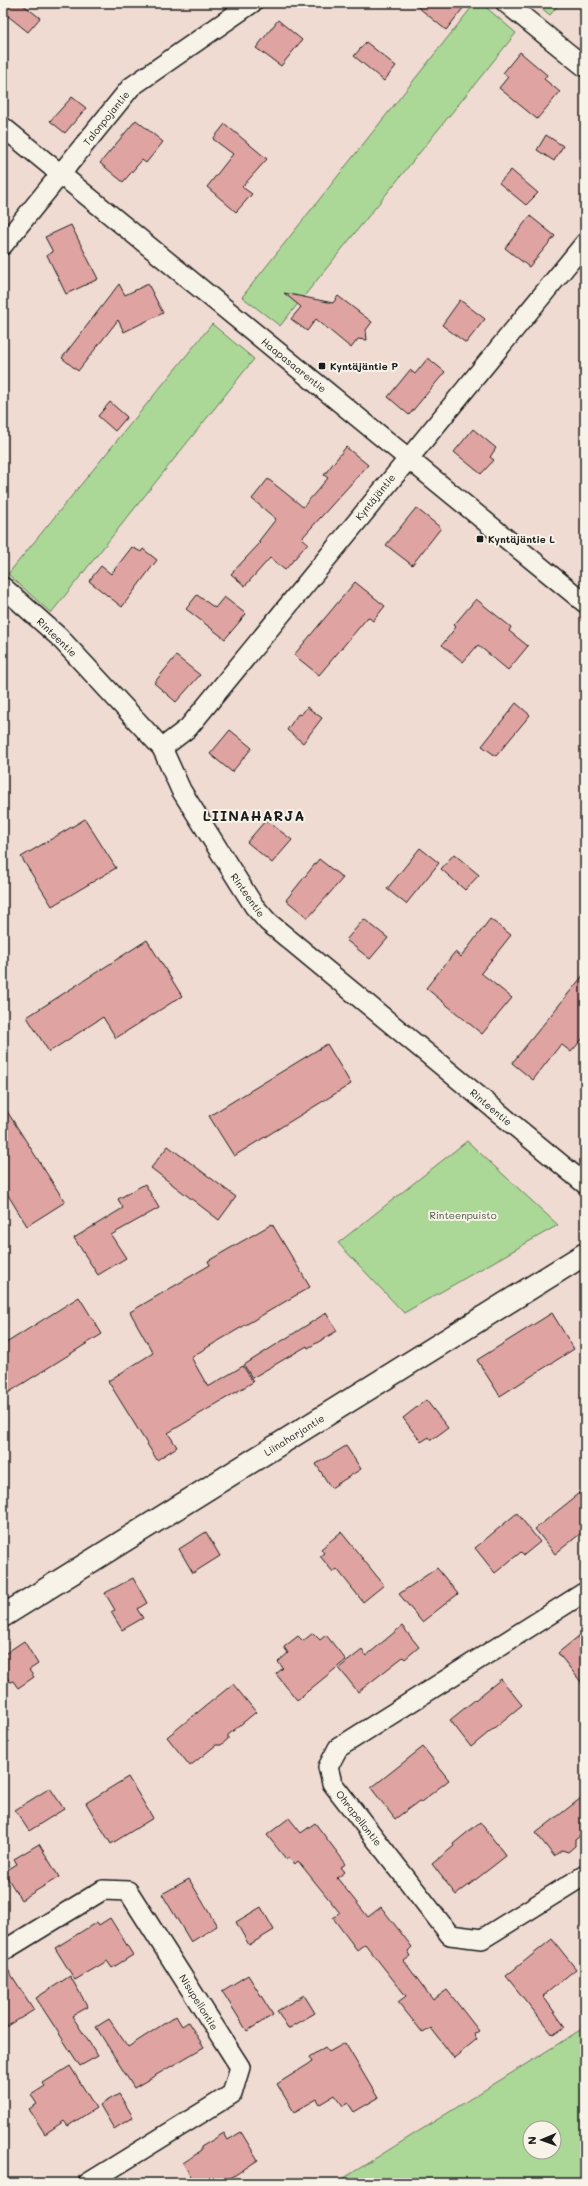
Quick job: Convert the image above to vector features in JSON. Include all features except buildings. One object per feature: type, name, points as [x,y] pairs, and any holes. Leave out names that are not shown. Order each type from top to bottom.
[{"type":"main road","name":"Liinaharjantie","points":[[3,1616],[585,1254]]},
{"type":"street","name":"Talonpojantie","points":[[3,245],[131,87],[252,3]]},
{"type":"street","points":[[506,3],[585,67]]},
{"type":"street","name":"Haapasaarentie","points":[[3,127],[585,603]]},
{"type":"street","name":"Kyntäjäntie","points":[[162,748],[188,728],[407,458],[585,243]]},
{"type":"street","name":"Rinteentie","points":[[3,587],[59,637],[162,748],[181,790],[254,906],[268,922],[585,1184]]},
{"type":"street","name":"Ohrapellontie","points":[[585,1592],[338,1748],[328,1767],[332,1783],[450,1935],[482,1940],[585,1876]]},
{"type":"street","name":"Nisupellontie","points":[[3,1951],[103,1890],[128,1891],[240,2067],[232,2094],[88,2183]]},
{"type":"green space","points":[[475,3],[481,3],[516,33],[280,326],[242,297]]},
{"type":"green space","points":[[535,3],[560,3],[550,15]]},
{"type":"green space","points":[[212,324],[254,359],[51,613],[8,574]]},
{"type":"green space","name":"Rinteenpuisto","points":[[467,1141],[558,1225],[404,1313],[338,1243]]},
{"type":"green space","points":[[585,2027],[585,2183],[336,2183]]},
{"type":"place","name":"Kyntäjäntie P","points":[[322,366]]},
{"type":"place","name":"Kyntäjäntie L","points":[[480,539]]},
{"type":"district","name":"LIINAHARJA","points":[[254,816]]}]
